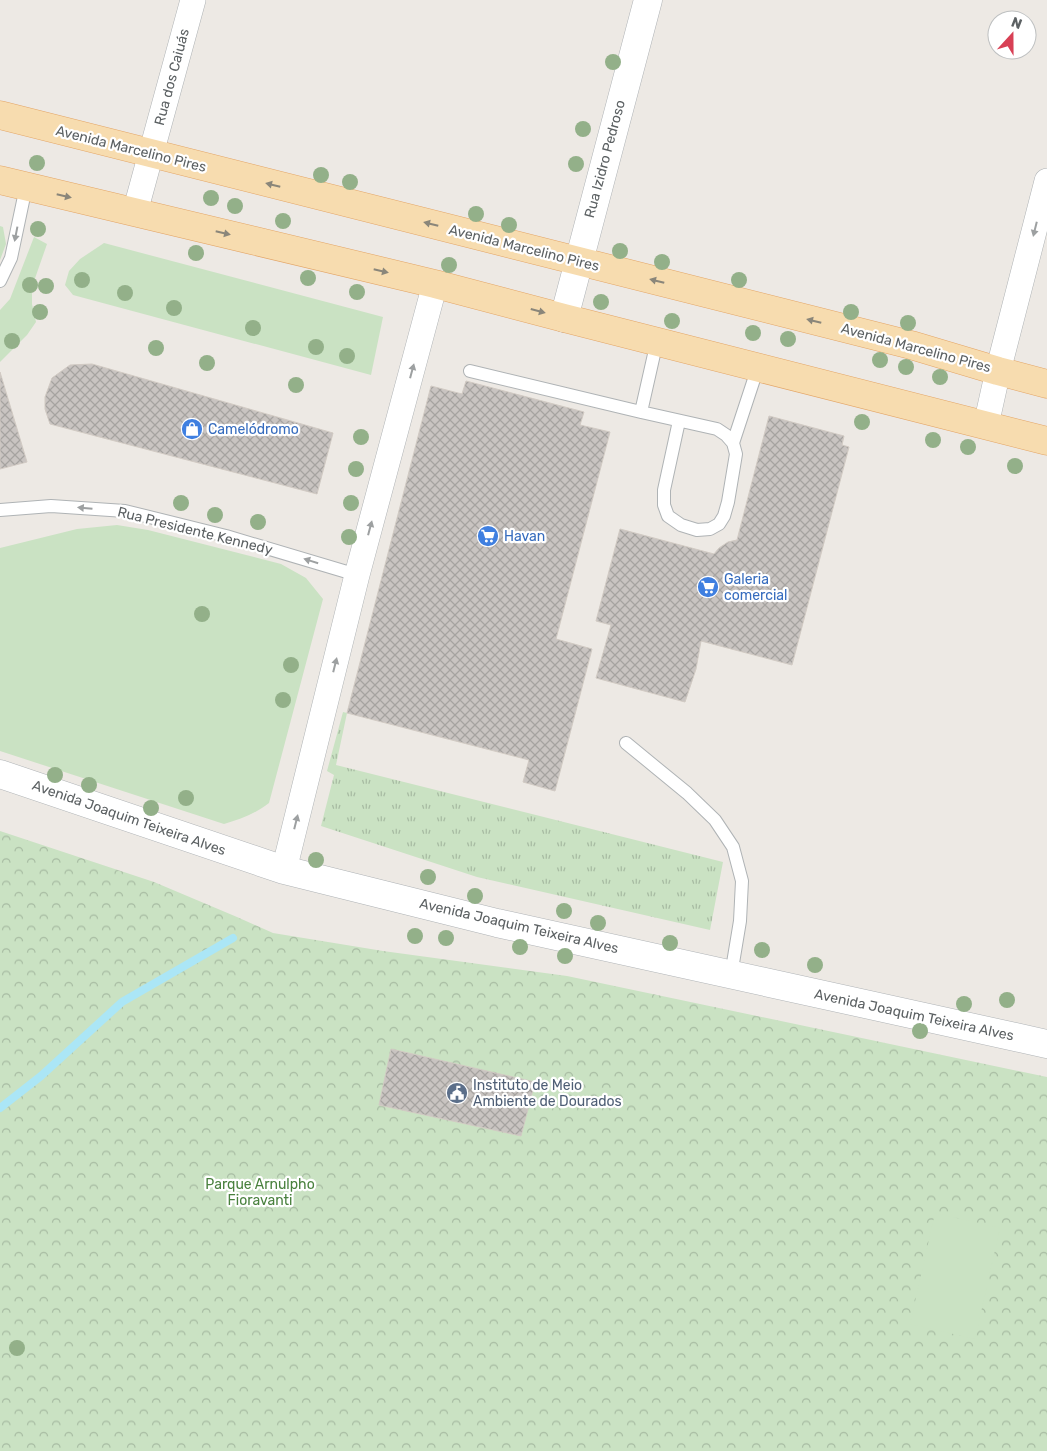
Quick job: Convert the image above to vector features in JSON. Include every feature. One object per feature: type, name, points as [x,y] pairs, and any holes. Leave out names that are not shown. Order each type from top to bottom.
[{"type":"main road","name":"Rua Izidro Pedroso","points":[[564,318],[648,0]]},
{"type":"main road","name":"Avenida Marcelino Pires","points":[[0,115],[911,345],[1047,384]]},
{"type":"main road","points":[[0,180],[435,284],[1047,441]]},
{"type":"main road","name":"Avenida Joaquim Teixeira Alves","points":[[0,774],[284,870],[497,923],[1047,1044]]},
{"type":"street","name":"Rua dos Caiuás","points":[[135,212],[193,0]]},
{"type":"street","points":[[986,425],[1047,181]]},
{"type":"street","points":[[284,870],[358,575],[435,284]]},
{"type":"lane","points":[[0,281],[12,258],[26,187]]},
{"type":"lane","points":[[641,412],[657,341]]},
{"type":"lane","points":[[733,443],[758,367]]},
{"type":"lane","points":[[470,371],[717,430],[726,434],[733,443],[736,454],[734,467],[724,516],[719,524],[710,529],[697,530],[681,525],[668,516],[664,505],[664,490],[679,421]]},
{"type":"lane","name":"Rua Presidente Kennedy","points":[[0,510],[51,506],[125,512],[226,536],[358,575]]},
{"type":"lane","points":[[626,743],[687,793],[715,820],[733,847],[742,881],[740,921],[731,975]]},
{"type":"green space","points":[[0,226],[3,227],[6,244],[0,260]]},
{"type":"green space","points":[[34,237],[47,244],[32,287],[32,304],[36,322],[27,335],[0,362],[0,310],[10,299]]},
{"type":"green space","points":[[104,243],[383,317],[371,375],[73,295],[65,285],[69,271],[80,259]]},
{"type":"green space","points":[[117,525],[148,530],[281,564],[306,578],[323,599],[269,803],[248,816],[224,824],[0,751],[0,548],[77,529]]},
{"type":"green space","points":[[343,712],[347,713],[336,765],[723,862],[710,930],[477,877],[321,826],[334,775],[327,771]]},
{"type":"green space","name":"Parque Arnulpho Fioravanti","points":[[0,831],[154,882],[273,933],[383,951],[567,976],[1047,1077],[1047,1451],[0,1451]]},
{"type":"green space","points":[[935,1213],[1000,1228],[975,1339],[910,1324]]},
{"type":"building","name":"Camelódromo","points":[[92,364],[333,433],[317,494],[50,424],[45,409],[45,397],[52,378],[70,365]]},
{"type":"building","points":[[0,372],[27,462],[0,469]]},
{"type":"building","name":"Havan","points":[[466,381],[584,412],[580,425],[610,432],[556,639],[592,649],[555,791],[523,782],[529,760],[347,713],[431,386],[462,394]]},
{"type":"building","name":"Galeria comercial","points":[[769,416],[844,436],[842,445],[849,447],[792,665],[701,641],[696,669],[685,702],[596,678],[611,625],[596,621],[620,529],[714,554],[728,542],[737,540]]},
{"type":"building","name":"Instituto de Meio Ambiente de Dourados","points":[[391,1049],[535,1082],[521,1136],[379,1105]]},
{"type":"waterway","points":[[0,1108],[41,1076],[122,1002],[233,938]]},
{"type":"place","name":"Camelódromo","points":[[192,429]]},
{"type":"place","name":"Havan","points":[[488,536]]},
{"type":"place","name":"Galeria comercial","points":[[708,587]]},
{"type":"place","name":"Instituto de Meio Ambiente de Dourados","points":[[457,1093]]}]
